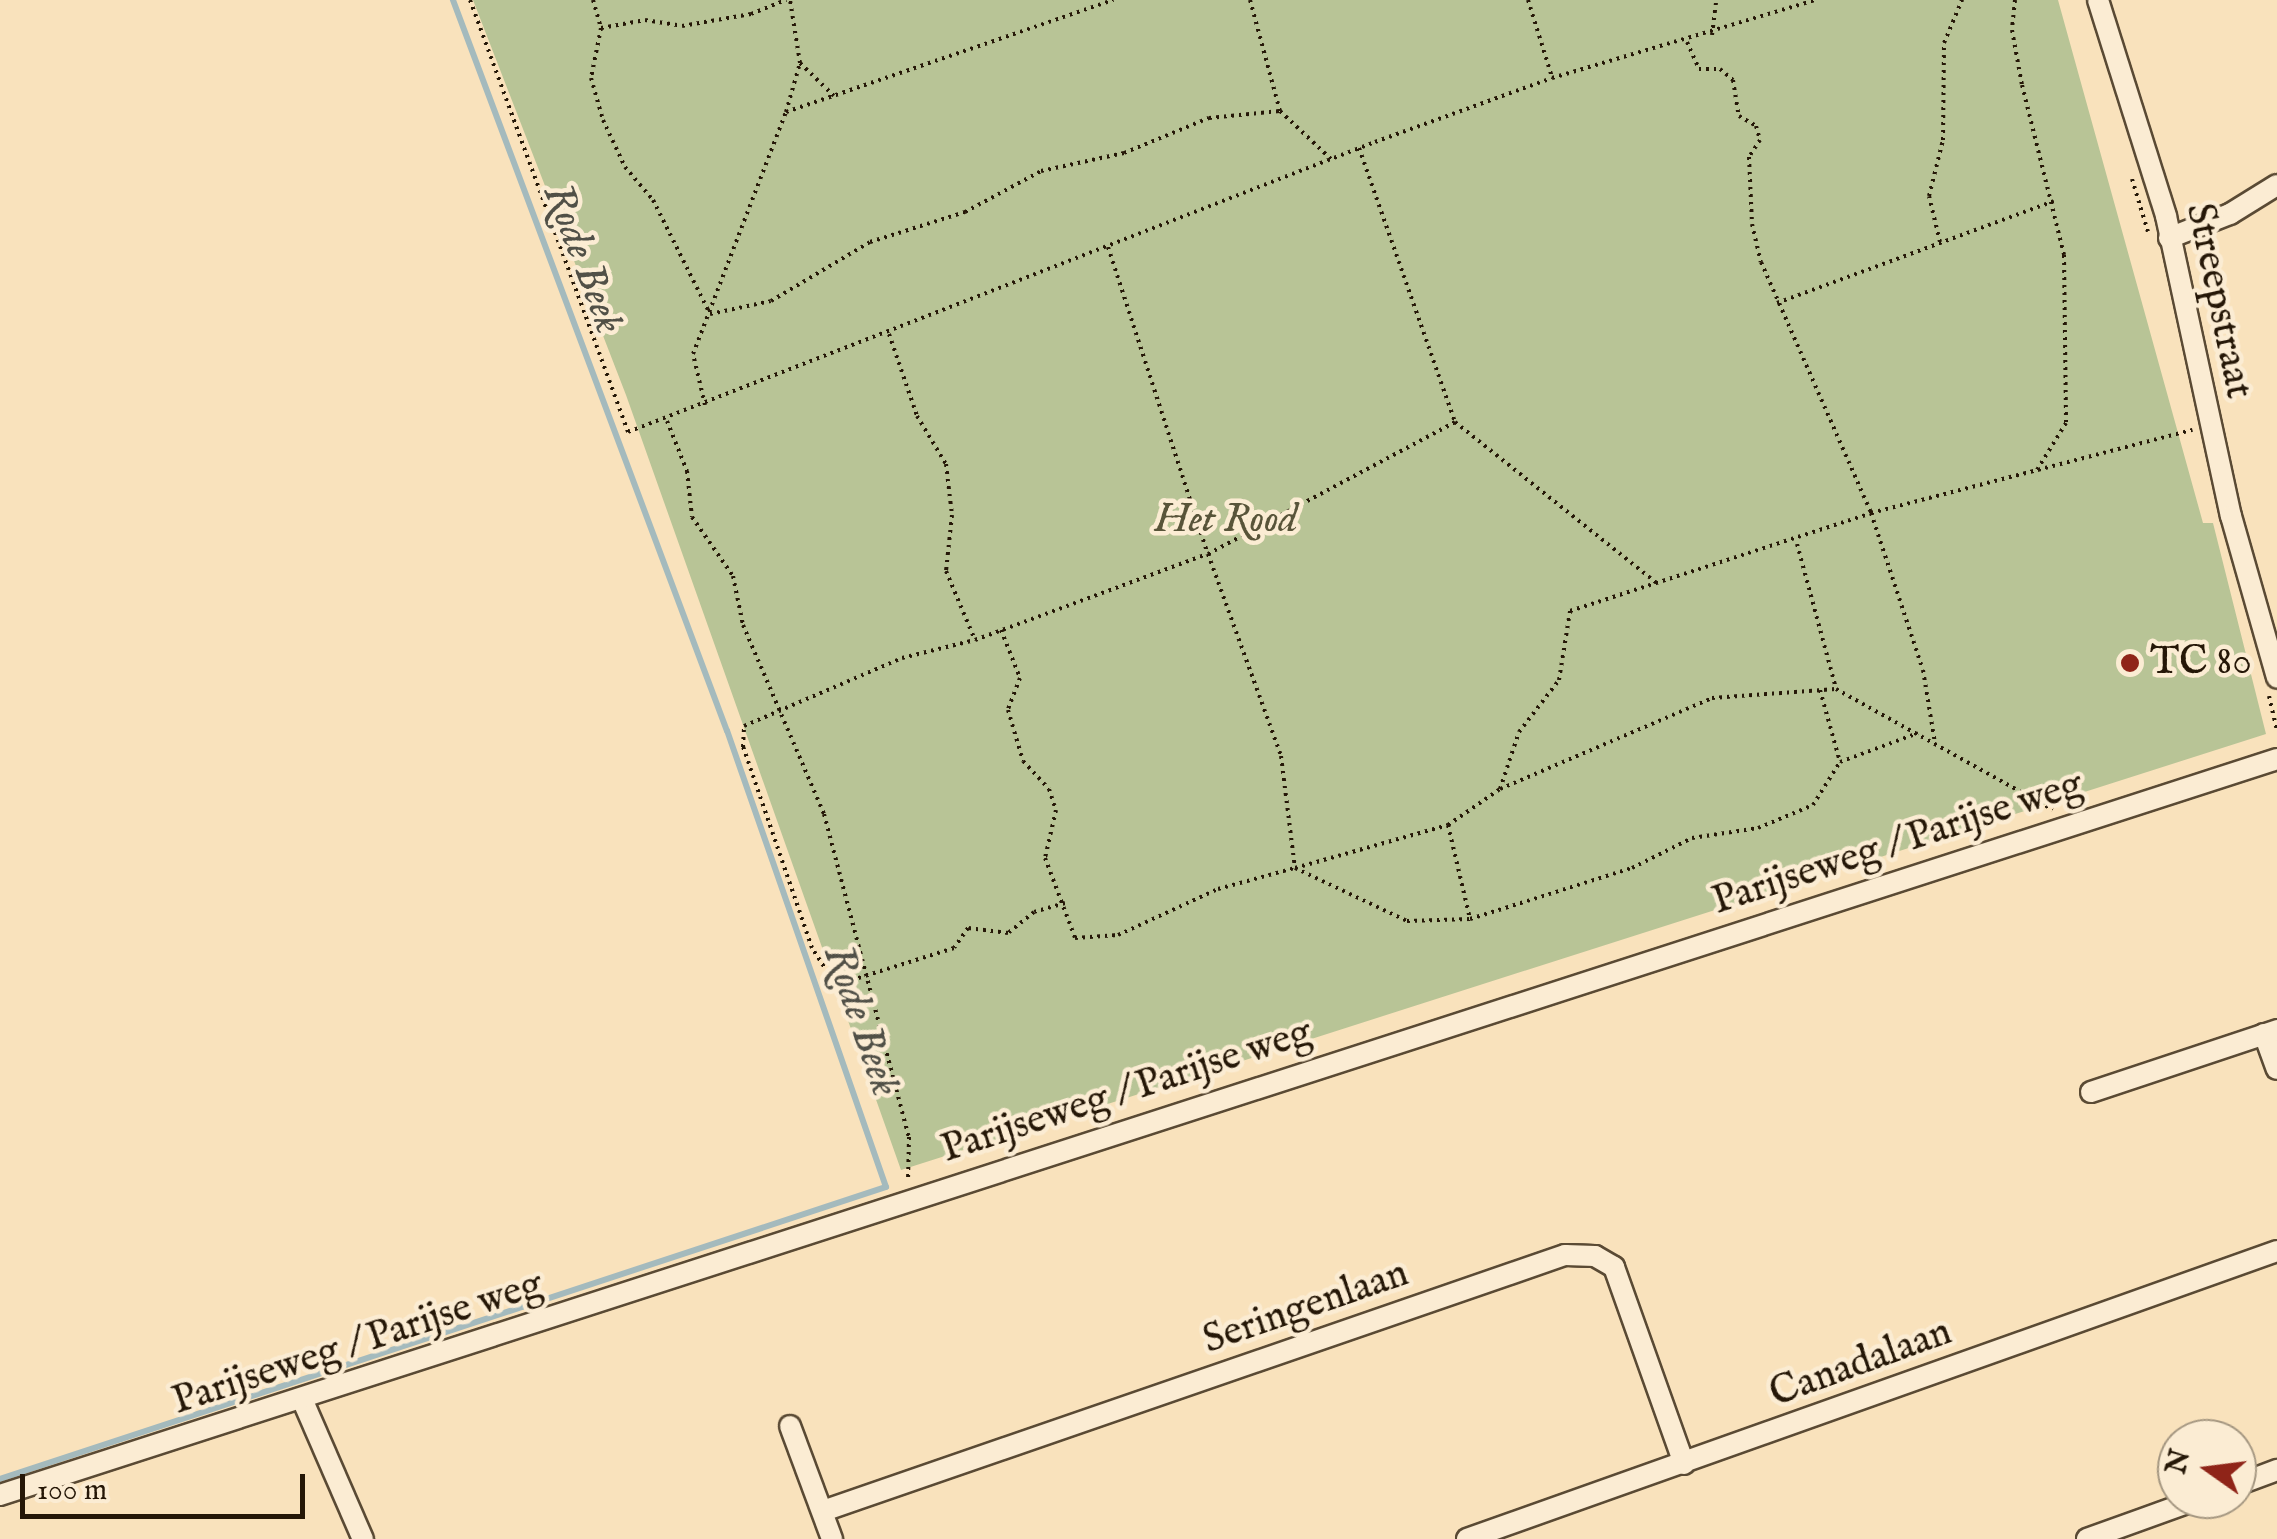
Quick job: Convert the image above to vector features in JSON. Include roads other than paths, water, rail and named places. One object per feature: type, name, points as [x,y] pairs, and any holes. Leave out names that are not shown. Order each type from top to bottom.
[{"type":"street","name":"Streepstraat","points":[[2098,0],[2166,216],[2231,516],[2277,678]]},
{"type":"street","points":[[2169,238],[2192,224],[2230,214],[2277,185]]},
{"type":"street","points":[[2166,216],[2192,224]]},
{"type":"street","name":"Parijseweg / Parijse weg","points":[[0,1495],[2277,759]]},
{"type":"street","points":[[2091,1092],[2271,1032],[2277,1070]]},
{"type":"street","name":"Canadalaan","points":[[1467,1539],[2277,1252]]},
{"type":"street","name":"Seringenlaan","points":[[823,1511],[1565,1255],[1595,1256],[1614,1267],[1684,1464]]},
{"type":"street","points":[[302,1399],[363,1539]]},
{"type":"street","points":[[790,1426],[832,1539]]},
{"type":"street","points":[[2087,1539],[2157,1514]]},
{"type":"waterway","name":"Rode Beek","points":[[0,1479],[886,1187],[727,731],[453,0]]},
{"type":"place","name":"TC 80","points":[[2130,663]]},
{"type":"park label","name":"Het Rood","points":[[1226,521]]}]
